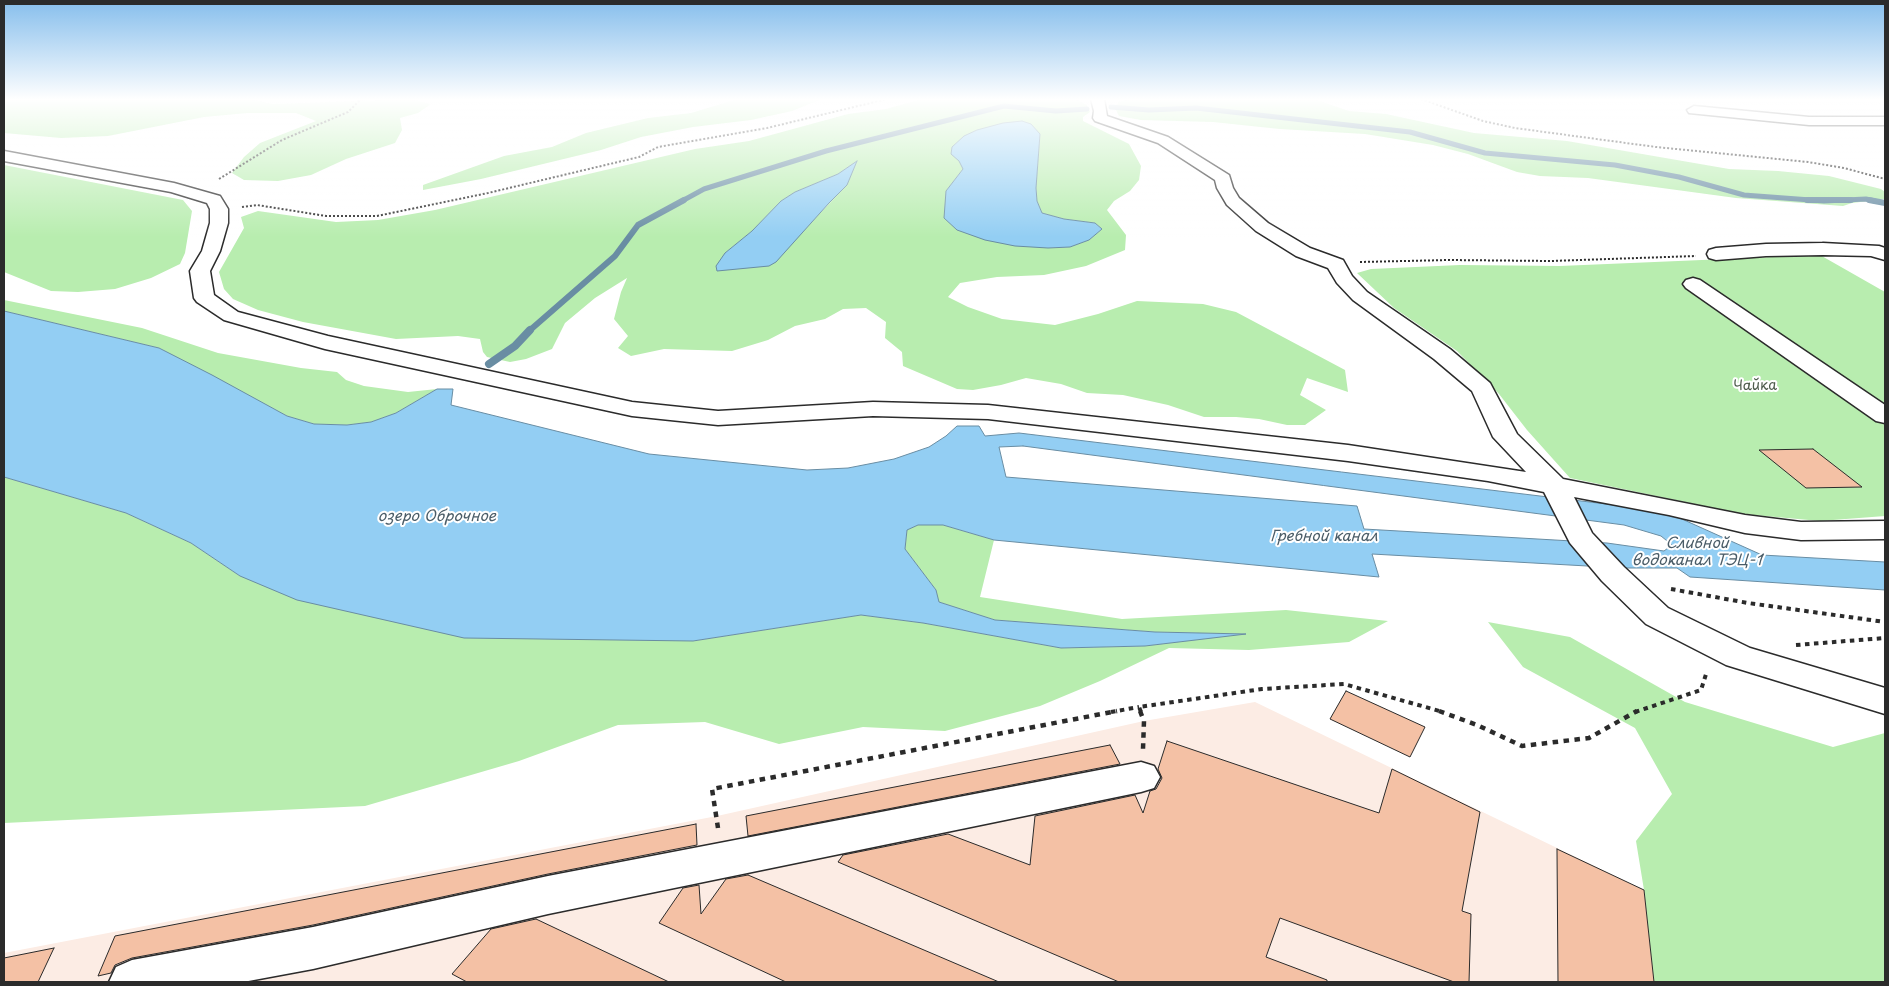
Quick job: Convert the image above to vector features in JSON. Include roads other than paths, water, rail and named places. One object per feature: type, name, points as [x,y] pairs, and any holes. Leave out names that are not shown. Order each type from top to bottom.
[{"type":"street","points":[[1172,145],[1223,178],[1225,188],[1233,201],[1262,227],[1303,252],[1336,264],[1344,279],[1360,296],[1442,354],[1482,388],[1506,437],[1554,485],[1580,537],[1613,574],[1656,616],[1738,657],[1885,701]]},
{"type":"street","points":[[4,156],[197,193],[214,200],[219,209],[219,222],[211,251],[200,271],[204,298],[231,316],[325,342],[632,409],[718,418],[873,409],[988,412],[1348,453],[1488,473],[1745,524],[1801,531],[1885,530]]},
{"type":"street","points":[[1716,254],[1766,250],[1823,249],[1872,250],[1885,254]]},
{"type":"street","points":[[1693,284],[1885,416]]},
{"type":"street","points":[[132,982],[313,948],[548,895],[721,860],[768,853],[1142,777]]},
{"type":"water","points":[[954,145],[1039,145],[1036,188],[1037,201],[1042,213],[1064,219],[1095,223],[1102,229],[1089,240],[1070,247],[1048,248],[1015,246],[985,240],[957,230],[944,218],[946,191],[963,169],[959,161],[951,154]]},
{"type":"water","points":[[857,161],[847,185],[776,262],[769,266],[717,271],[716,266],[725,253],[752,231],[781,201],[795,192],[838,174]]},
{"type":"water","name":"озеро Оброчное","points":[[4,311],[159,348],[287,416],[314,424],[347,425],[371,422],[396,413],[437,389],[453,389],[451,405],[649,454],[807,470],[848,468],[894,459],[929,447],[957,426],[979,426],[985,436],[1019,433],[1664,511],[1762,555],[1885,562],[1885,590],[1690,577],[1677,568],[1623,568],[1372,554],[1379,577],[994,540],[943,525],[918,525],[907,530],[905,549],[936,590],[939,602],[995,620],[1155,632],[1246,634],[1145,646],[1061,648],[923,623],[861,615],[693,641],[464,638],[297,600],[240,576],[191,543],[126,513],[4,477]],"holes":[[[1023,446],[1624,525],[1661,536],[1672,545],[1664,551],[1607,543],[1364,529],[1357,506],[1006,477],[999,447]]]},
{"type":"waterway","points":[[682,201],[704,189],[850,145]]},
{"type":"waterway","points":[[1456,145],[1485,153],[1615,165],[1679,177],[1744,195],[1811,200]]},
{"type":"waterway","points":[[1845,200],[1866,199],[1875,201]]},
{"type":"waterway","points":[[529,331],[615,256],[638,225],[684,200]]},
{"type":"waterway","points":[[1811,200],[1845,200]]},
{"type":"waterway","points":[[1811,200],[1845,200]]},
{"type":"waterway","points":[[1845,200],[1851,200]]},
{"type":"waterway","points":[[1869,200],[1885,203]]},
{"type":"waterway","points":[[489,364],[515,346],[529,331]]},
{"type":"park label","name":"Чайка","points":[[1755,386]]},
{"type":"water label","name":"Гребной канал","points":[[1324,537]]},
{"type":"water label","name":"Сливной водоканал ТЭЦ-1","points":[[1697,552]]}]
